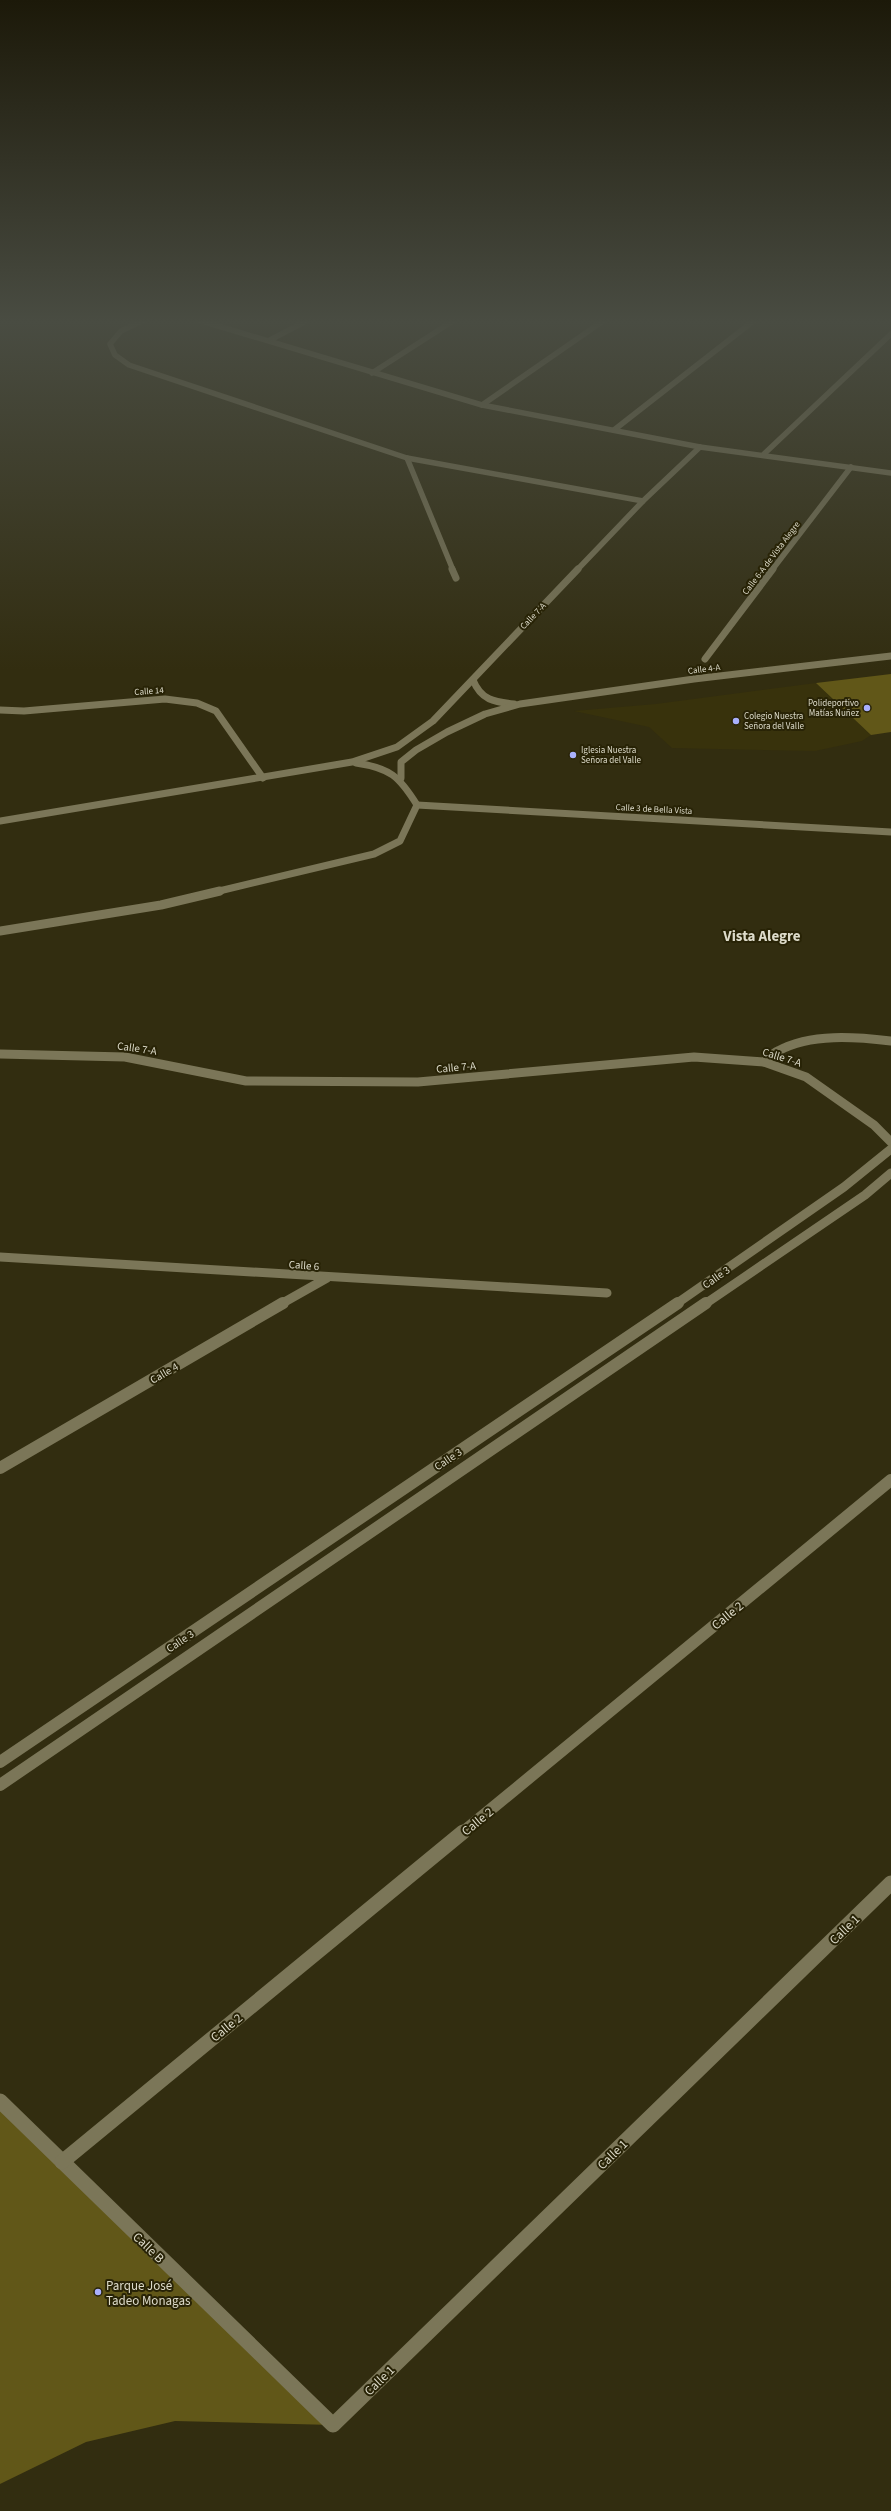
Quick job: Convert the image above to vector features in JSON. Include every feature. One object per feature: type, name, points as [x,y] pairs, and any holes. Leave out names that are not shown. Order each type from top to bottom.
[{"type":"street","points":[[342,436],[407,458],[643,500]]},
{"type":"street","points":[[645,436],[700,447],[764,454],[891,473]]},
{"type":"street","points":[[764,454],[783,436]]},
{"type":"street","name":"Calle 7-A","points":[[0,821],[352,762],[397,747],[433,721],[643,500],[700,447]]},
{"type":"street","points":[[407,458],[456,578]]},
{"type":"street","name":"Calle 6-A de Vista Alegre","points":[[706,659],[851,467]]},
{"type":"street","name":"Calle 4-A","points":[[520,704],[694,678],[891,656]]},
{"type":"street","points":[[473,680],[477,691],[484,698],[495,702],[520,704]]},
{"type":"street","name":"Calle 14","points":[[0,710],[24,710],[166,699],[197,703],[216,711],[263,778]]},
{"type":"street","points":[[0,931],[160,905],[374,854],[400,841],[417,805],[401,778],[401,762],[431,740],[485,714],[520,704]]},
{"type":"street","name":"Calle 7-A","points":[[352,762],[379,768],[401,778]]},
{"type":"street","name":"Calle 3 de Bella Vista","points":[[417,805],[891,832]]},
{"type":"street","points":[[764,1062],[780,1049],[812,1041],[868,1038],[891,1042]]},
{"type":"street","name":"Calle 7-A","points":[[0,1054],[126,1057],[246,1081],[418,1082],[694,1057],[764,1062],[806,1077],[874,1125],[891,1142]]},
{"type":"street","name":"Calle 3","points":[[0,1762],[631,1336],[844,1187],[891,1149]]},
{"type":"street","name":"Calle 3","points":[[0,1785],[865,1195],[891,1173]]},
{"type":"street","name":"Calle 6","points":[[0,1257],[607,1294]]},
{"type":"street","name":"Calle 4","points":[[0,1468],[327,1278]]},
{"type":"street","points":[[631,1336],[644,1345]]},
{"type":"street","name":"Calle 2","points":[[62,2162],[891,1480]]},
{"type":"street","name":"Calle 1","points":[[333,2425],[891,1883]]},
{"type":"street","name":"Calle B","points":[[0,2101],[333,2425]]},
{"type":"shaded area","name":"Polideportivo Matías Nuñez","points":[[891,674],[891,732],[871,735],[816,683]]},
{"type":"shaded area","name":"Colegio Nuestra Señora del Valle","points":[[816,683],[871,735],[862,741],[815,751],[672,748],[649,727],[574,711],[656,704]]},
{"type":"shaded area","name":"Parque José Tadeo Monagas","points":[[0,2101],[333,2425],[175,2421],[86,2442],[0,2484]]},
{"type":"place","name":"Polideportivo Matías Nuñez","points":[[867,708]]},
{"type":"place","name":"Colegio Nuestra Señora del Valle","points":[[736,721]]},
{"type":"place","name":"Iglesia Nuestra Señora del Valle","points":[[573,755]]},
{"type":"place","name":"Parque José Tadeo Monagas","points":[[98,2292]]},
{"type":"district","name":"Vista Alegre","points":[[762,936]]}]
